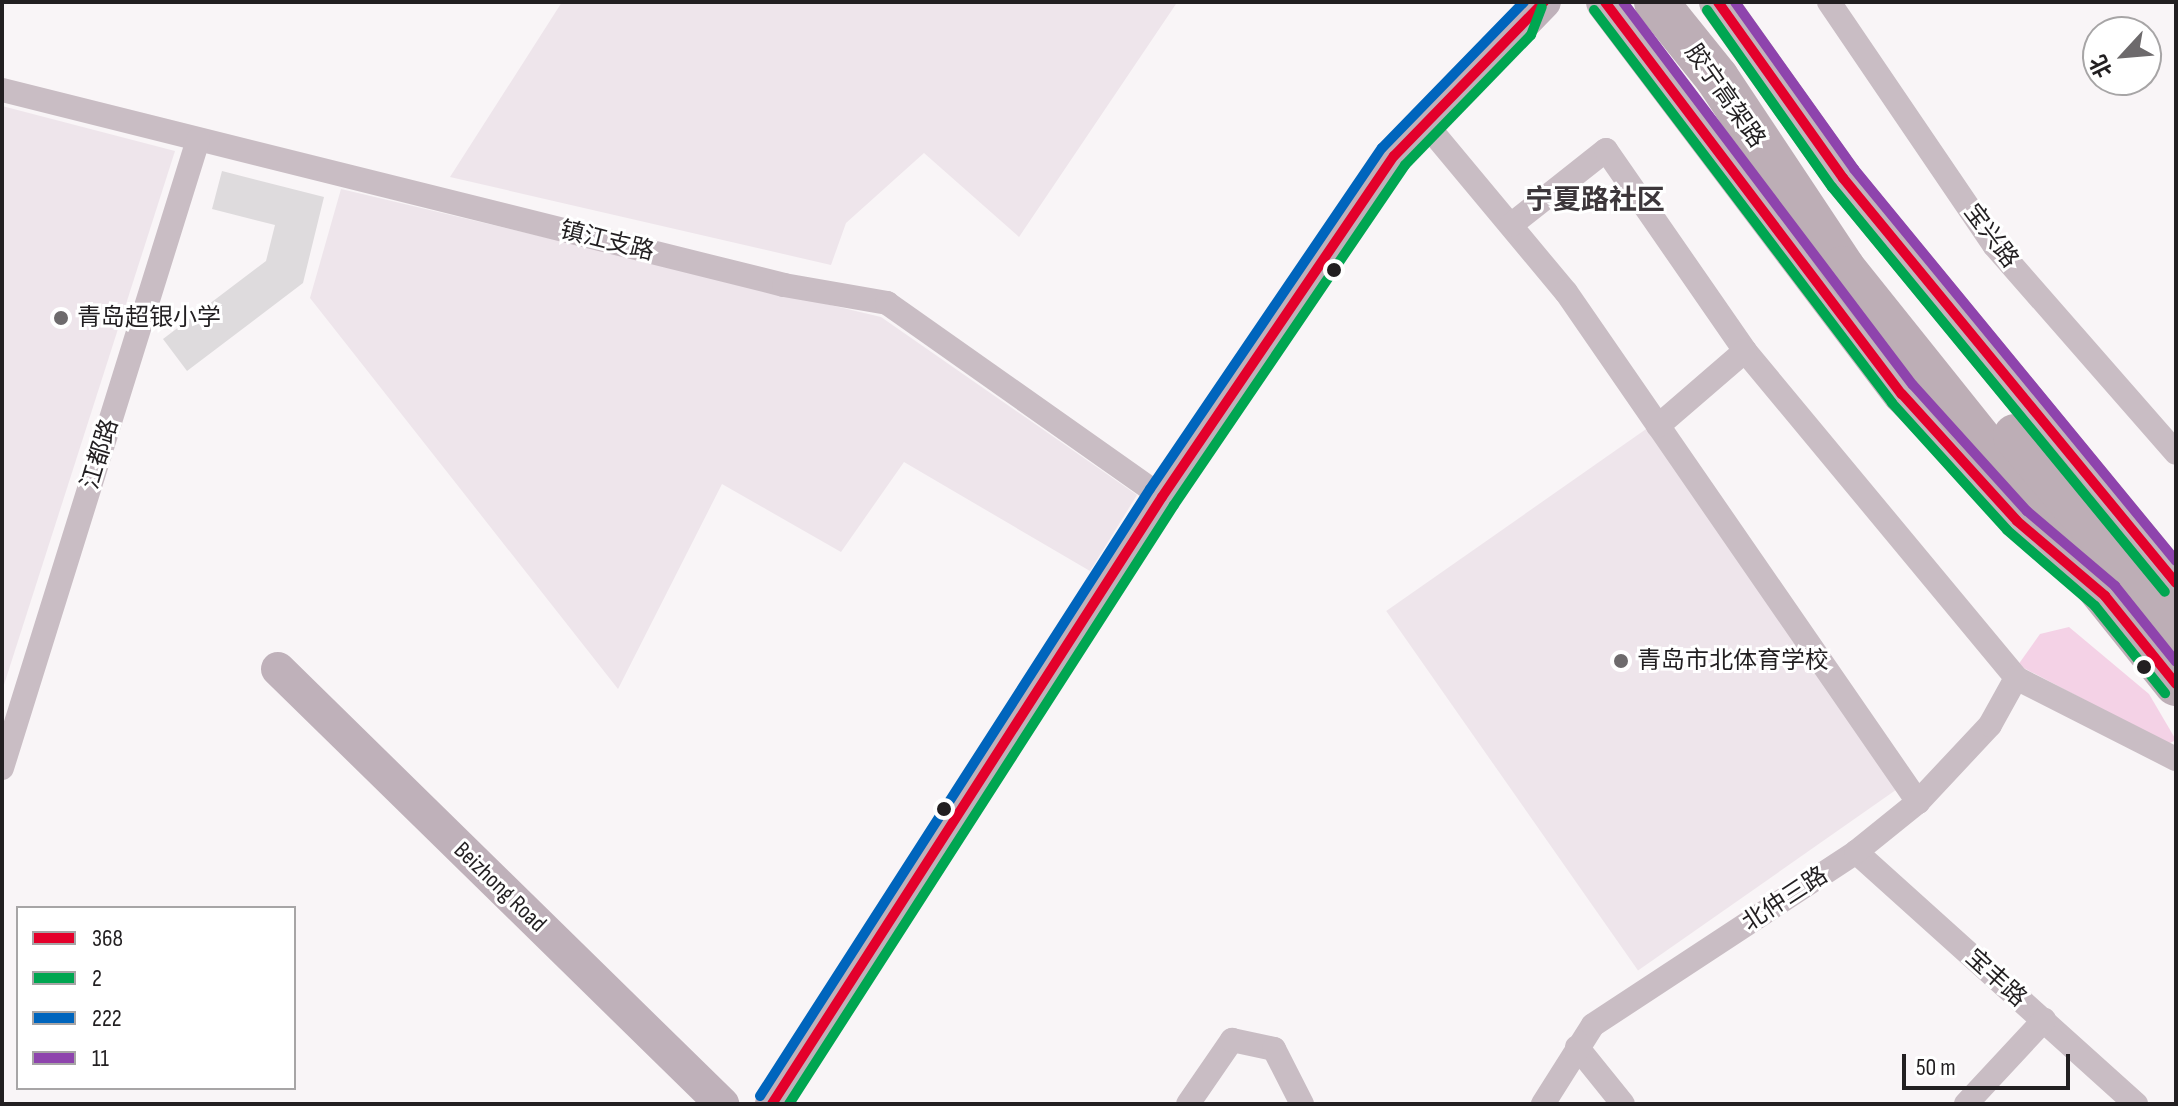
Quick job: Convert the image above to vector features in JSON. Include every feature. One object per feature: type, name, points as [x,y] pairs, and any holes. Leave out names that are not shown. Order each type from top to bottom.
[{"type":"highway","name":"胶宁高架路","points":[[1656,2],[1717,78],[1843,268],[2176,684]]},
{"type":"highway","name":"胶宁高架路","points":[[1691,2],[1742,64],[1869,256],[2176,626]]},
{"type":"main road","points":[[1718,2],[1843,178],[2176,583]]},
{"type":"main road","points":[[1608,4],[1902,394],[2017,521],[2105,596]]},
{"type":"street","name":"宝兴路","points":[[1829,2],[1994,245],[2176,453]]},
{"type":"street","points":[[772,1104],[1162,497],[1394,156],[1531,10]]},
{"type":"street","name":"镇江支路","points":[[2,90],[784,285],[887,303],[1162,497]]},
{"type":"street","points":[[1425,123],[1566,292],[1918,802]]},
{"type":"street","name":"江都路","points":[[2,768],[198,140]]},
{"type":"street","points":[[1511,225],[1606,150],[1745,351],[2016,678],[2176,759]]},
{"type":"street","points":[[1658,426],[1745,351]]},
{"type":"street","name":"Beizhong Road","points":[[278,669],[722,1104]]},
{"type":"street","name":"北仲三路","points":[[1543,1104],[1593,1025],[1856,852],[1918,802],[1990,725],[2016,678]]},
{"type":"street","name":"宝丰路","points":[[1856,852],[2136,1104]]},
{"type":"street","points":[[1966,1104],[2044,1020]]},
{"type":"street","points":[[1188,1104],[1232,1040],[1274,1049],[1302,1104]]},
{"type":"street","points":[[1577,1047],[1623,1104]]},
{"type":"shaded area","points":[[562,2],[1176,4],[1019,237],[924,153],[846,223],[831,265],[450,177]]},
{"type":"shaded area","name":"青岛超银小学","points":[[2,106],[175,151],[2,691]]},
{"type":"shaded area","points":[[341,189],[881,317],[1137,495],[1090,571],[904,462],[841,552],[722,484],[618,689],[310,298]]},
{"type":"shaded area","name":"青岛市北体育学校","points":[[1659,420],[1911,780],[1638,971],[1386,611]]},
{"type":"shaded area","points":[[2069,627],[2149,694],[2176,740],[2168,744],[2018,665],[2040,634]]},
{"type":"building","points":[[222,171],[324,197],[303,283],[187,371],[163,339],[266,261],[275,225],[212,209]]},
{"type":"transit line","name":"222","points":[[760,1096],[1150,489],[1382,148],[1524,2]]},
{"type":"transit line","name":"368","points":[[772,1104],[1162,497],[1394,156],[1544,2]]},
{"type":"transit line","name":"368","points":[[1605,2],[1902,394],[2017,521],[2105,596],[2176,684]]},
{"type":"transit line","name":"11","points":[[1623,2],[1913,385],[2027,511],[2115,586],[2176,662]]},
{"type":"transit line","name":"368","points":[[1718,2],[1843,178],[2176,583]]},
{"type":"transit line","name":"11","points":[[1735,2],[1854,169],[2176,561]]},
{"type":"transit line","name":"2","points":[[789,1104],[1174,505],[1405,165],[1531,35],[1542,7]]},
{"type":"transit line","name":"2","points":[[1594,10],[1892,403],[2007,530],[2095,606],[2165,693]]},
{"type":"transit line","name":"2","points":[[1707,10],[1832,187],[2165,592]]},
{"type":"place","name":"青岛超银小学","points":[[61,318]]},
{"type":"place","name":"青岛市北体育学校","points":[[1621,661]]},
{"type":"district","name":"宁夏路社区","points":[[1595,201]]}]
